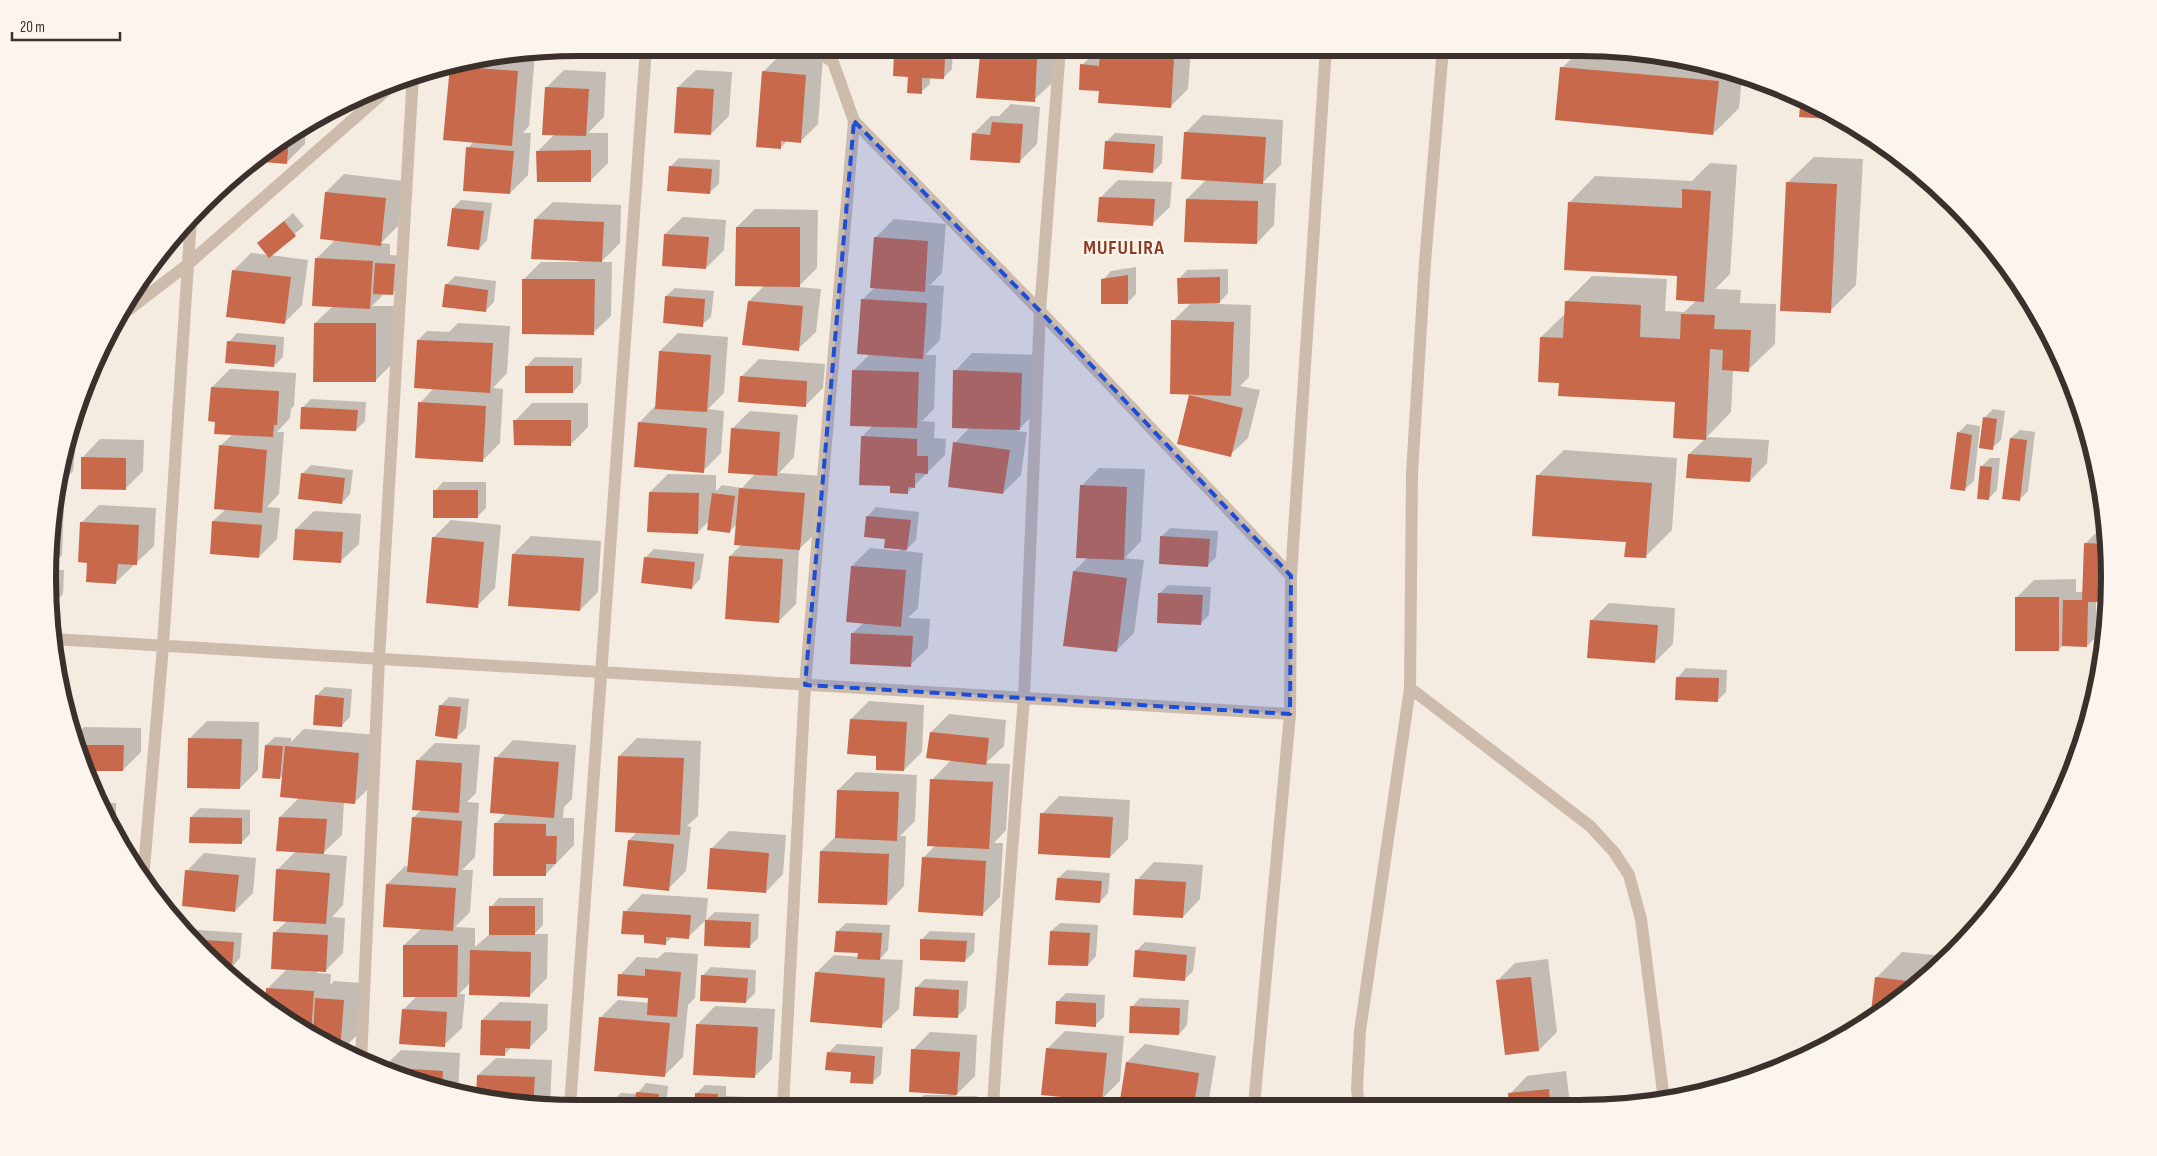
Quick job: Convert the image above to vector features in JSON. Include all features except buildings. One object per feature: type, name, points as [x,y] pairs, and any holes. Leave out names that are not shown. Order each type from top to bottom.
[{"type":"street","points":[[570,1100],[645,56]]},
{"type":"street","points":[[824,56],[833,62]]},
{"type":"street","points":[[783,1100],[804,685],[854,121],[833,62],[833,56]]},
{"type":"street","points":[[993,1100],[996,1042],[1024,698],[1040,311],[1059,56]]},
{"type":"street","points":[[1254,1100],[1290,714],[1291,576],[1325,56]]},
{"type":"street","points":[[1358,1100],[1360,1031],[1410,688],[1412,473],[1425,262],[1442,56]]},
{"type":"street","points":[[361,1052],[378,659],[412,83]]},
{"type":"street","points":[[132,307],[187,265],[381,95]]},
{"type":"street","points":[[854,121],[1040,311],[1291,576]]},
{"type":"street","points":[[144,868],[163,646],[189,231]]},
{"type":"street","points":[[60,639],[1290,714]]},
{"type":"street","points":[[1410,688],[1590,826],[1614,852],[1629,875],[1641,919],[1663,1093]]},
{"type":"highlighted area","points":[[854,121],[1040,311],[1291,576],[1290,714],[805,685]]},
{"type":"district","name":"MUFULIRA","points":[[1124,248]]}]
